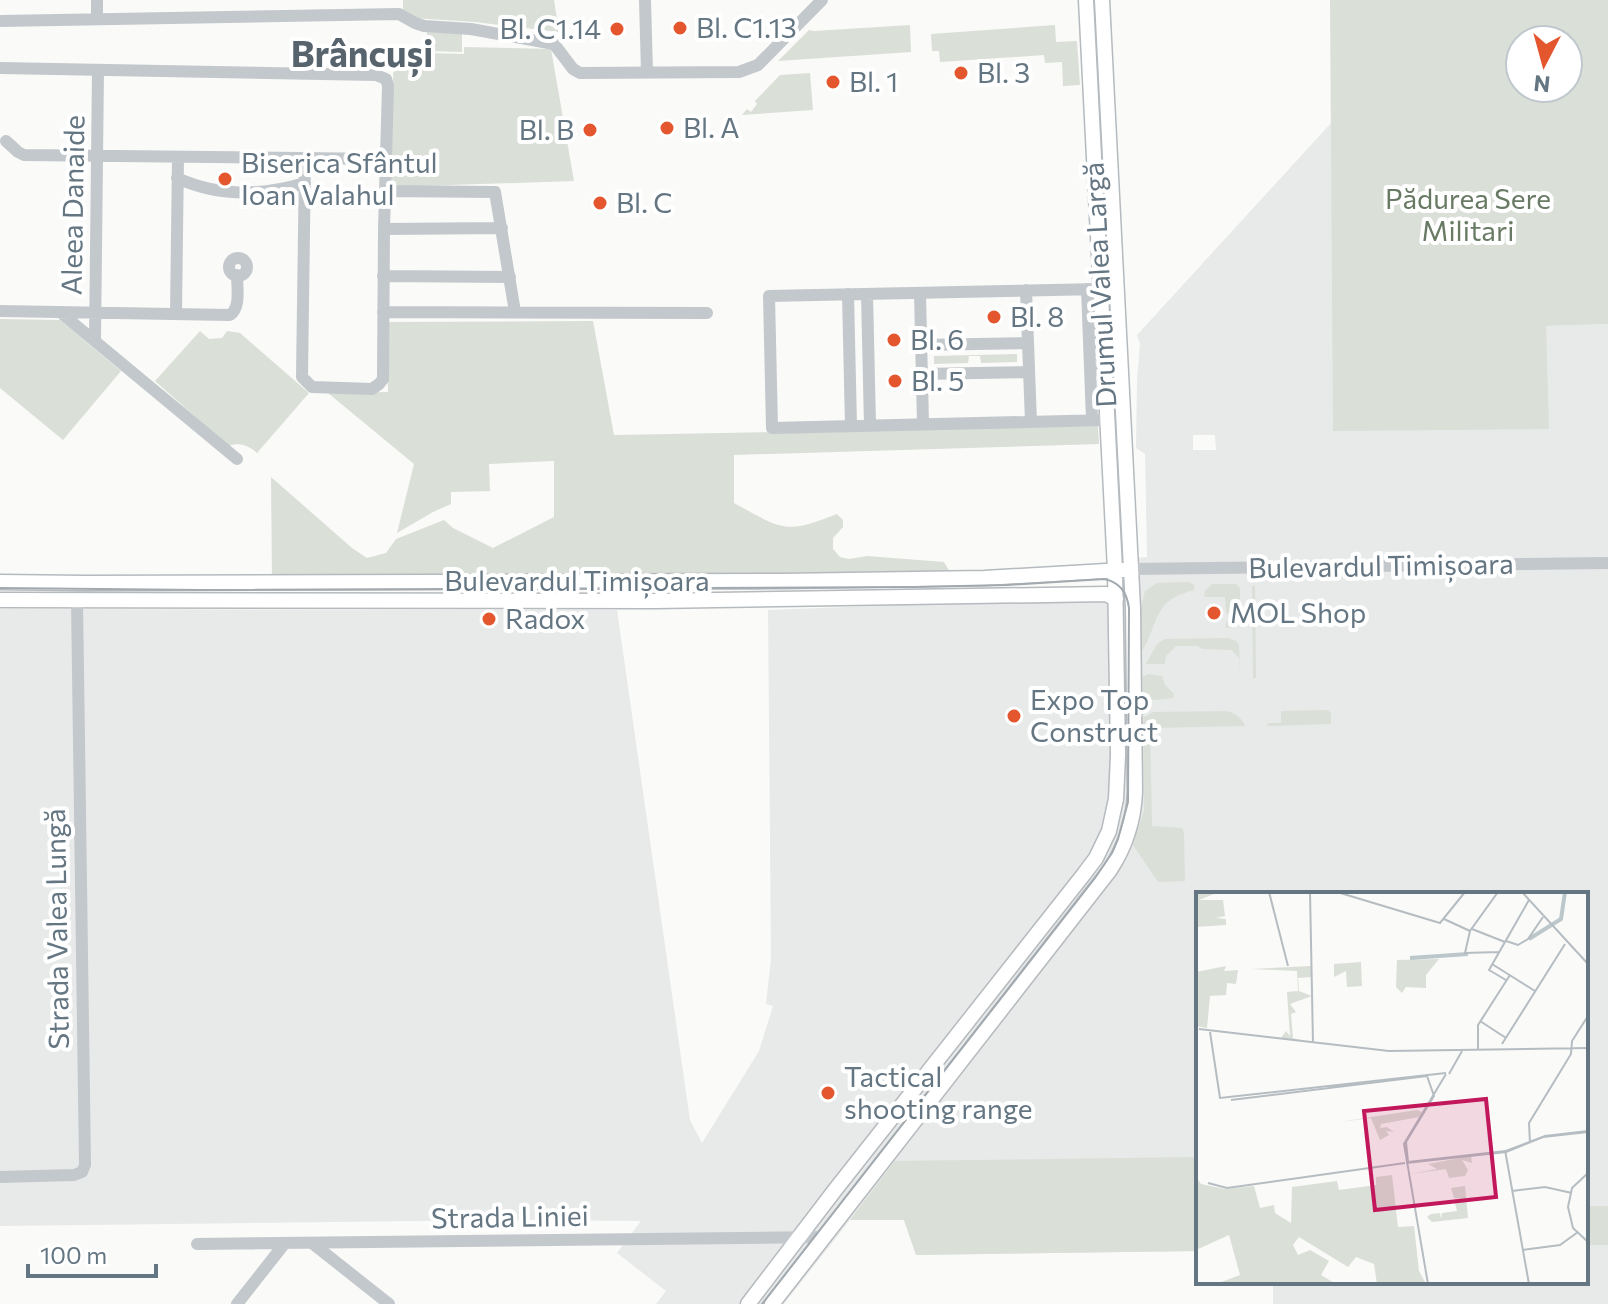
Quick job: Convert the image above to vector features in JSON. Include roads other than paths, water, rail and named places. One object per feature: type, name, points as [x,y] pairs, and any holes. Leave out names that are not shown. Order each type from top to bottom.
[{"type":"main road","name":"Drumul Valea Largă","points":[[748,1304],[1096,858],[1109,831],[1117,791],[1112,595],[1115,570],[1100,420],[1086,0]]},
{"type":"main road","name":"Drumul Valea Largă","points":[[772,1304],[1116,861],[1128,835],[1135,792],[1132,577],[1102,0]]},
{"type":"main road","points":[[1087,31],[1104,30]]},
{"type":"main road","points":[[1088,49],[1105,48]]},
{"type":"main road","name":"Bulevardul Timișoara","points":[[0,582],[841,580],[984,578],[1115,570],[1132,577]]},
{"type":"main road","points":[[1112,595],[1132,577]]},
{"type":"main road","points":[[463,582],[464,600]]},
{"type":"main road","name":"Bulevardul Timișoara","points":[[0,600],[655,601],[1112,595]]},
{"type":"main road","points":[[1117,791],[1135,792]]},
{"type":"main road","points":[[1016,960],[1031,972]]},
{"type":"main road","points":[[955,1039],[969,1050]]},
{"type":"street","points":[[97,0],[97,19]]},
{"type":"street","points":[[398,0],[399,14]]},
{"type":"street","points":[[645,0],[647,72]]},
{"type":"street","points":[[0,21],[399,14],[424,26],[471,29],[554,44],[573,69],[580,73],[739,72],[758,65],[822,0]]},
{"type":"street","points":[[0,68],[384,77],[388,86],[383,379],[372,389],[312,387],[302,377],[305,158]]},
{"type":"street","name":"Aleea Danaide","points":[[95,341],[98,70]]},
{"type":"street","points":[[6,141],[24,155],[386,159]]},
{"type":"street","points":[[176,314],[178,157]]},
{"type":"street","points":[[177,178],[206,189],[232,193],[280,190],[305,183]]},
{"type":"street","points":[[385,191],[495,192],[515,312]]},
{"type":"street","points":[[384,229],[502,228]]},
{"type":"street","points":[[0,311],[230,315],[237,307],[237,275]]},
{"type":"street","points":[[383,276],[510,277]]},
{"type":"street","points":[[1094,289],[769,296],[772,428],[1100,420]]},
{"type":"street","points":[[1026,290],[1031,422]]},
{"type":"street","points":[[920,293],[923,424]]},
{"type":"street","points":[[848,294],[851,426]]},
{"type":"street","points":[[867,294],[870,425]]},
{"type":"street","points":[[383,312],[707,313]]},
{"type":"street","points":[[61,313],[237,459]]},
{"type":"street","points":[[921,345],[1028,343]]},
{"type":"street","points":[[922,374],[1029,372]]},
{"type":"street","name":"Bulevardul Timișoara","points":[[1132,577],[1154,569],[1608,563]]},
{"type":"street","name":"Strada Valea Lungă","points":[[0,1177],[74,1175],[82,1172],[85,1165],[77,601]]},
{"type":"street","name":"Strada Liniei","points":[[197,1244],[823,1237]]},
{"type":"street","points":[[237,1304],[285,1243]]},
{"type":"street","points":[[312,1243],[389,1304]]},
{"type":"tram line","points":[[0,588],[914,587],[1104,579],[1118,585],[1129,608],[1128,802],[1112,853],[762,1304]]},
{"type":"place","name":"Bl. C1.13","points":[[680,28]]},
{"type":"place","name":"Bl. C1.14","points":[[617,29]]},
{"type":"place","name":"Bl. 3","points":[[961,73]]},
{"type":"place","name":"Bl. 1","points":[[833,82]]},
{"type":"place","name":"Bl. A","points":[[667,128]]},
{"type":"place","name":"Bl. B","points":[[590,130]]},
{"type":"place","name":"Biserica Sfântul Ioan Valahul","points":[[225,179]]},
{"type":"place","name":"Bl. C","points":[[600,203]]},
{"type":"place","name":"Bl. 8","points":[[994,317]]},
{"type":"place","name":"Bl. 6","points":[[894,340]]},
{"type":"place","name":"Bl. 5","points":[[895,381]]},
{"type":"place","name":"MOL Shop","points":[[1214,613]]},
{"type":"place","name":"Radox","points":[[489,619]]},
{"type":"place","name":"Expo Top Construct","points":[[1014,716]]},
{"type":"place","name":"Tactical shooting range","points":[[828,1093]]},
{"type":"district","name":"Brâncuși","points":[[362,54]]},
{"type":"park label","name":"Pădurea Sere Militari","points":[[1468,215]]}]
